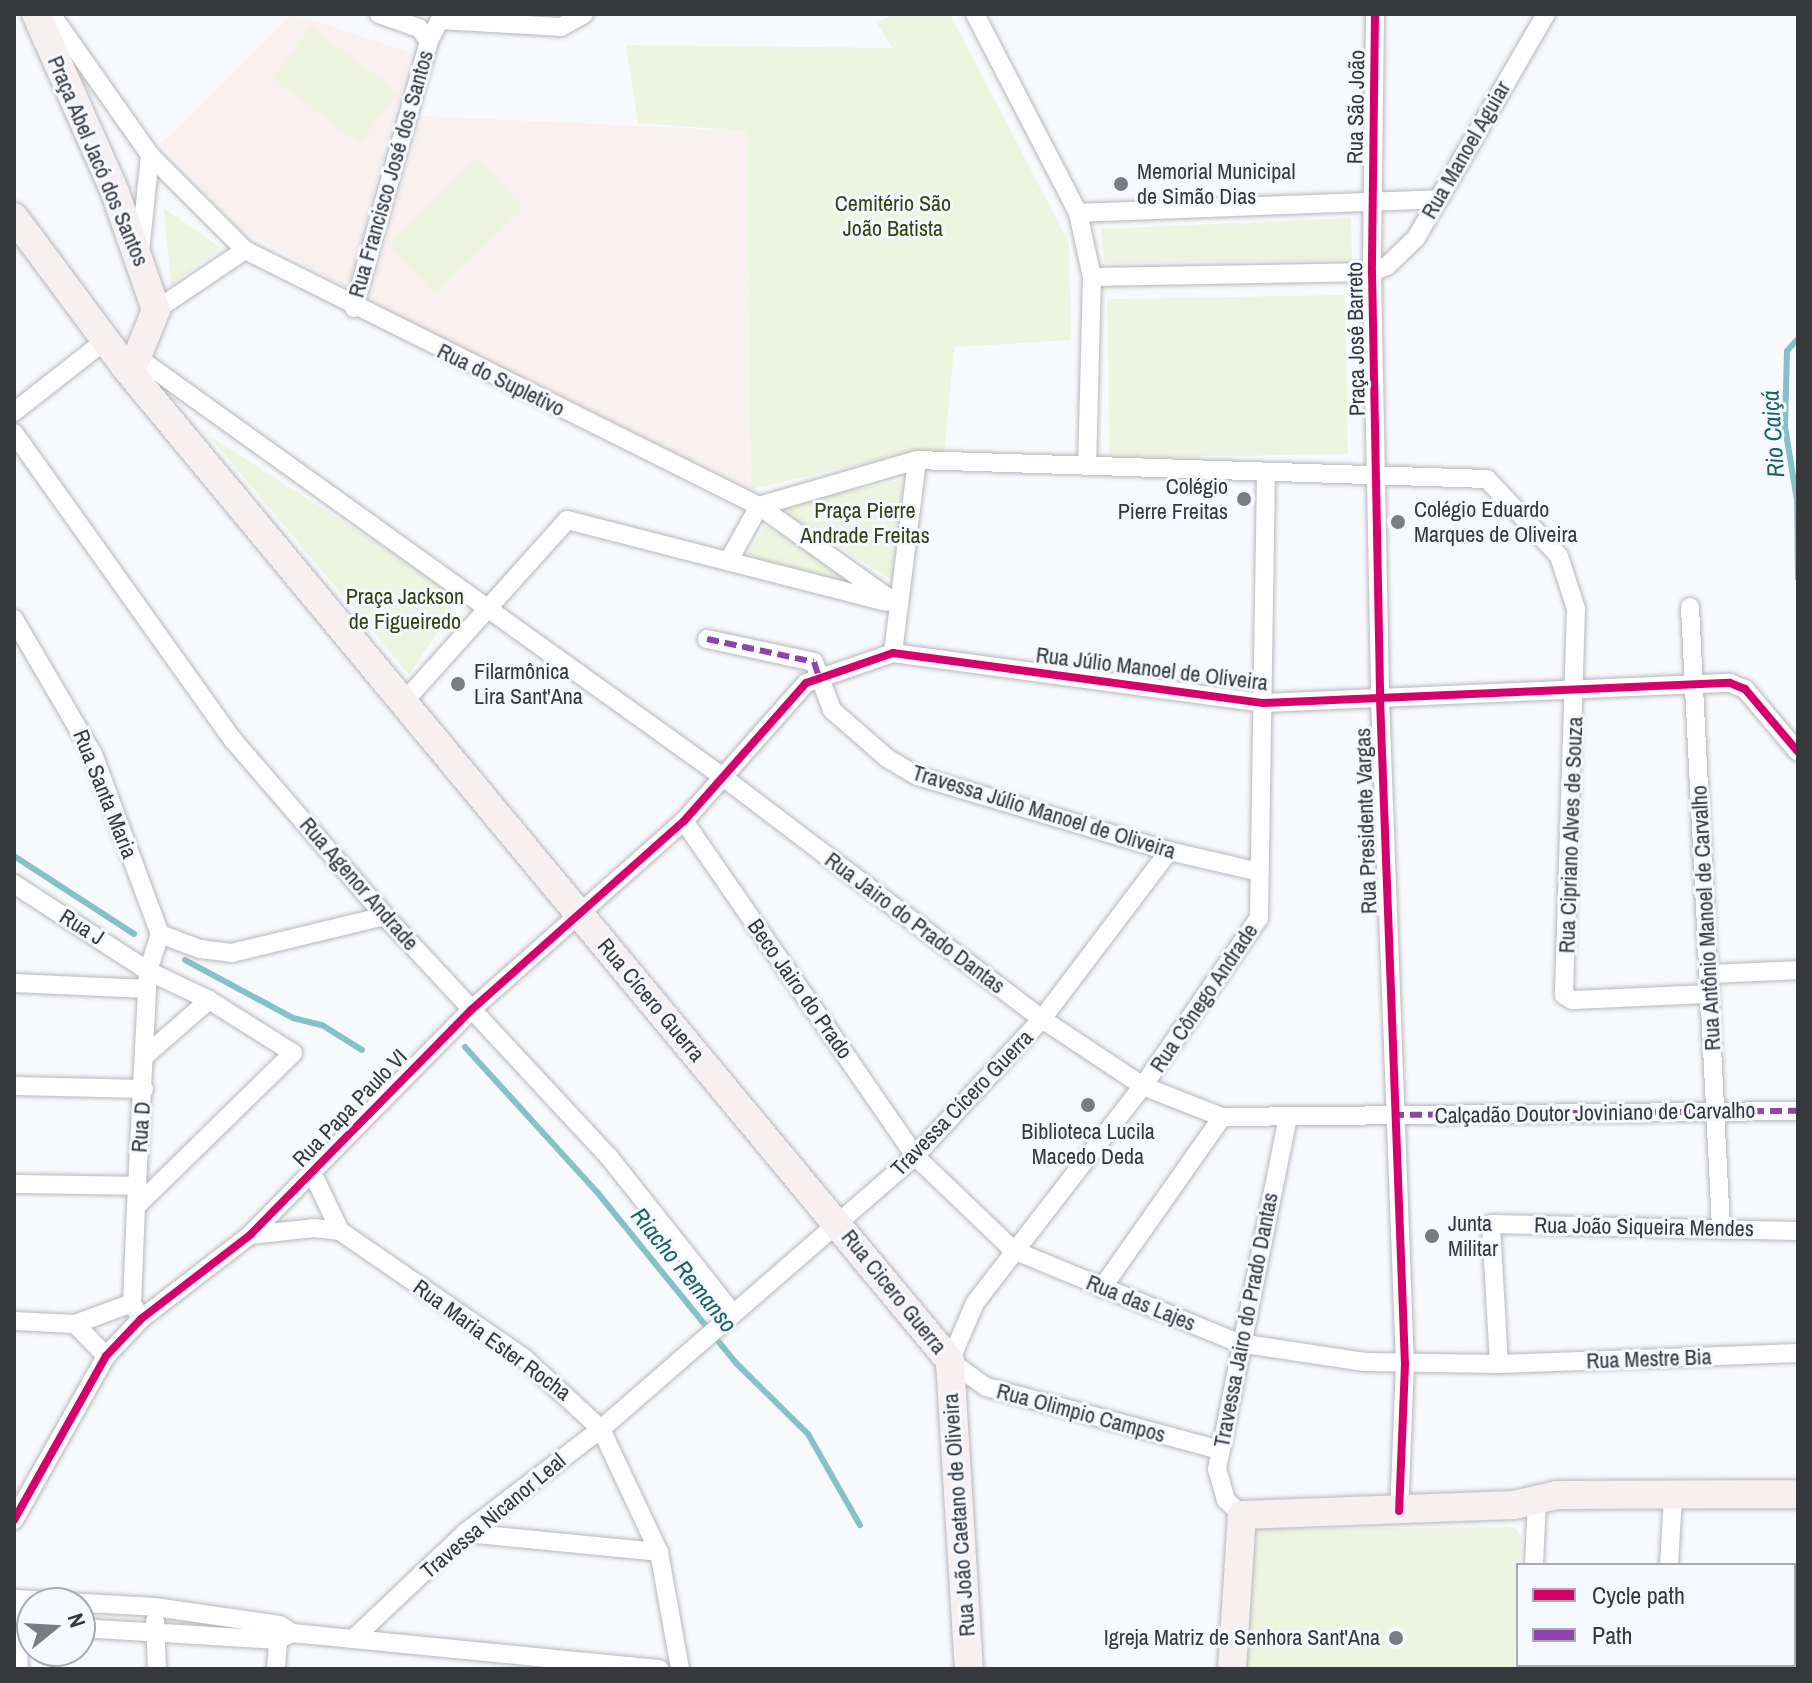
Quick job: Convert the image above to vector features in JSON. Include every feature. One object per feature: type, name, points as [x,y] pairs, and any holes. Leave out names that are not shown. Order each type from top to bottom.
[{"type":"main road","name":"Praça Abel Jacó dos Santos","points":[[36,14],[140,252],[156,310]]},
{"type":"main road","points":[[14,217],[102,343],[132,362],[402,704]]},
{"type":"main road","points":[[132,362],[156,310]]},
{"type":"main road","name":"Rua Cícero Guerra","points":[[402,704],[838,1223]]},
{"type":"main road","name":"Rua Cicero Guerra","points":[[838,1223],[950,1361]]},
{"type":"main road","name":"Rua João Caetano de Oliveira","points":[[950,1361],[969,1669]]},
{"type":"main road","points":[[1232,1669],[1242,1515],[1514,1505],[1537,1498],[1798,1494]]},
{"type":"street","name":"Praça Abel Jacó dos Santos","points":[[51,14],[150,155],[245,250]]},
{"type":"street","points":[[379,14],[419,28],[429,41]]},
{"type":"street","points":[[441,17],[561,27],[584,14]]},
{"type":"street","points":[[975,14],[1078,213],[1092,277],[1087,466]]},
{"type":"street","name":"Rua São João","points":[[1373,200],[1375,14]]},
{"type":"street","name":"Rua Manoel Aguiar","points":[[1372,272],[1402,256],[1546,14]]},
{"type":"street","name":"Rua Francisco José dos Santos","points":[[354,308],[429,41],[441,17]]},
{"type":"street","points":[[140,252],[150,155]]},
{"type":"street","points":[[1078,213],[1435,199]]},
{"type":"street","name":"Praça José Barreto","points":[[1373,200],[1376,478]]},
{"type":"street","points":[[156,310],[245,250]]},
{"type":"street","name":"Rua do Supletivo","points":[[245,250],[354,308],[759,506]]},
{"type":"street","name":"Praça José Barreto","points":[[1092,277],[1372,272]]},
{"type":"street","points":[[14,412],[102,343]]},
{"type":"street","points":[[132,362],[483,608]]},
{"type":"street","name":"Rua Agenor Andrade","points":[[14,433],[233,740],[385,916],[609,1157],[726,1317]]},
{"type":"street","points":[[729,560],[759,506],[917,460],[1376,478]]},
{"type":"street","points":[[723,777],[781,706],[806,683],[820,681],[893,653],[917,460]]},
{"type":"street","name":"Rua Cônego Andrade","points":[[950,1361],[965,1320],[1013,1250],[1143,1086],[1254,930],[1260,872],[1266,474]]},
{"type":"street","name":"Rua Cipriano Alves de Souza","points":[[1376,478],[1472,475],[1500,489],[1559,556],[1569,579],[1579,636],[1566,998],[1710,994]]},
{"type":"street","name":"Rua Presidente Vargas","points":[[1376,478],[1392,1115],[1405,1364],[1399,1511]]},
{"type":"street","points":[[759,506],[897,604]]},
{"type":"street","points":[[402,704],[483,608],[567,520],[897,604]]},
{"type":"street","name":"Rua Antônio Manoel de Carvalho","points":[[1690,607],[1721,1228]]},
{"type":"street","name":"Rua Jairo do Prado Dantas","points":[[483,608],[723,777],[1042,1019],[1143,1086],[1222,1117],[1392,1115]]},
{"type":"street","name":"Rua Santa Maria","points":[[14,619],[93,754],[160,934]]},
{"type":"street","name":"Travessa Júlio Manoel de Oliveira","points":[[707,639],[814,662],[832,710],[901,768],[1169,851],[1260,872]]},
{"type":"street","name":"Rua Júlio Manoel de Oliveira","points":[[893,653],[1264,703],[1695,682],[1745,689],[1798,752]]},
{"type":"street","name":"Rua Papa Paulo VI","points":[[136,1311],[250,1235],[471,1010],[684,821],[723,777]]},
{"type":"street","name":"Beco Jairo do Prado","points":[[684,821],[915,1156]]},
{"type":"street","name":"Travessa Cícero Guerra","points":[[704,1336],[915,1156],[1042,1019],[1169,851]]},
{"type":"street","name":"Rua J","points":[[14,884],[147,980],[209,1000],[293,1053],[136,1207]]},
{"type":"street","points":[[160,934],[200,949],[232,953],[385,916]]},
{"type":"street","name":"Rua D","points":[[136,1311],[136,1207],[147,980],[160,934]]},
{"type":"street","points":[[1708,974],[1798,970]]},
{"type":"street","points":[[14,983],[147,980]]},
{"type":"street","points":[[145,1056],[209,1000]]},
{"type":"street","points":[[14,1086],[144,1089]]},
{"type":"street","name":"Calçadão Doutor Joviniano de Carvalho","points":[[1392,1115],[1798,1111]]},
{"type":"street","points":[[1102,1288],[1222,1117]]},
{"type":"street","name":"Travessa Jairo do Prado Dantas","points":[[1242,1515],[1219,1487],[1220,1450],[1239,1343],[1288,1117]]},
{"type":"street","name":"Rua das Lajes","points":[[915,1156],[1013,1250],[1102,1288],[1239,1343],[1405,1364]]},
{"type":"street","name":"Rua Maria Ester Rocha","points":[[312,1172],[340,1231],[524,1358],[601,1429],[659,1552],[680,1669]]},
{"type":"street","points":[[14,1184],[137,1186]]},
{"type":"street","name":"Rua João Siqueira Mendes","points":[[1499,1364],[1489,1225],[1798,1231]]},
{"type":"street","points":[[250,1235],[314,1228],[340,1231]]},
{"type":"street","points":[[14,1321],[75,1324],[136,1311]]},
{"type":"street","points":[[14,1520],[106,1356],[136,1311]]},
{"type":"street","points":[[75,1324],[106,1356]]},
{"type":"street","name":"Travessa Nicanor Leal","points":[[353,1639],[465,1533],[601,1429],[704,1336]]},
{"type":"street","name":"Rua Mestre Bia","points":[[1405,1364],[1499,1364],[1798,1353]]},
{"type":"street","name":"Rua Olimpio Campos","points":[[950,1361],[986,1387],[1220,1450]]},
{"type":"street","points":[[1669,1563],[1673,1495]]},
{"type":"street","points":[[1534,1563],[1537,1498]]},
{"type":"street","points":[[465,1533],[659,1552]]},
{"type":"street","points":[[15,1599],[155,1607],[283,1633]]},
{"type":"street","points":[[155,1607],[157,1669]]},
{"type":"street","points":[[96,1628],[283,1633],[659,1669]]},
{"type":"street","points":[[276,1669],[283,1633]]},
{"type":"shaded area","points":[[292,14],[411,53],[348,288],[239,228],[161,144]]},
{"type":"shaded area","points":[[421,116],[747,131],[751,489],[369,303]]},
{"type":"green space","name":"Cemitério São João Batista","points":[[897,14],[950,14],[1069,243],[1071,340],[954,347],[944,455],[918,451],[751,489],[747,131],[638,123],[626,45],[893,48],[876,22]]},
{"type":"green space","points":[[311,27],[398,93],[360,144],[272,78]]},
{"type":"green space","points":[[476,158],[524,208],[435,294],[387,244]]},
{"type":"green space","points":[[164,208],[221,248],[171,285]]},
{"type":"green space","points":[[1351,218],[1352,260],[1104,263],[1101,229]]},
{"type":"green space","points":[[1345,295],[1348,454],[1110,458],[1107,299]]},
{"type":"green space","name":"Praça Jackson de Figueiredo","points":[[208,435],[461,597],[409,675]]},
{"type":"green space","name":"Praça Pierre Andrade Freitas","points":[[903,480],[892,580],[788,515],[789,503]]},
{"type":"green space","name":"Praça Pierre Andrade Freitas","points":[[765,526],[844,573],[840,586],[746,557]]},
{"type":"green space","points":[[1514,1527],[1522,1538],[1520,1563],[1516,1563],[1514,1669],[1246,1669],[1257,1529]]},
{"type":"waterway","name":"Rio Caiçá","points":[[1798,339],[1787,351],[1785,427],[1797,500],[1798,578]]},
{"type":"waterway","name":"Riacho Remanso","points":[[14,856],[134,934]]},
{"type":"waterway","name":"Riacho Remanso","points":[[185,960],[293,1018],[322,1025],[362,1050]]},
{"type":"waterway","name":"Riacho Remanso","points":[[465,1047],[597,1192],[736,1363],[808,1434],[860,1525]]},
{"type":"marked path","points":[[707,639],[814,662],[820,681]]},
{"type":"marked path","points":[[1392,1115],[1798,1111]]},
{"type":"cycle path","points":[[1375,14],[1372,272],[1380,699],[1405,1364],[1399,1511]]},
{"type":"cycle path","points":[[14,1520],[106,1356],[141,1319],[250,1235],[471,1010],[684,821],[806,683],[893,653],[1264,703],[1730,683],[1745,689],[1798,752]]},
{"type":"place","name":"Memorial Municipal de Simão Dias","points":[[1121,184]]},
{"type":"place","name":"Colégio Pierre Freitas","points":[[1244,499]]},
{"type":"place","name":"Colégio Eduardo Marques de Oliveira","points":[[1398,522]]},
{"type":"place","name":"Filarmônica Lira Sant'Ana","points":[[458,684]]},
{"type":"place","name":"Biblioteca Lucila Macedo Deda","points":[[1088,1105]]},
{"type":"place","name":"Junta Militar","points":[[1432,1236]]},
{"type":"place","name":"Igreja Matriz de Senhora Sant'Ana","points":[[1396,1638]]}]
